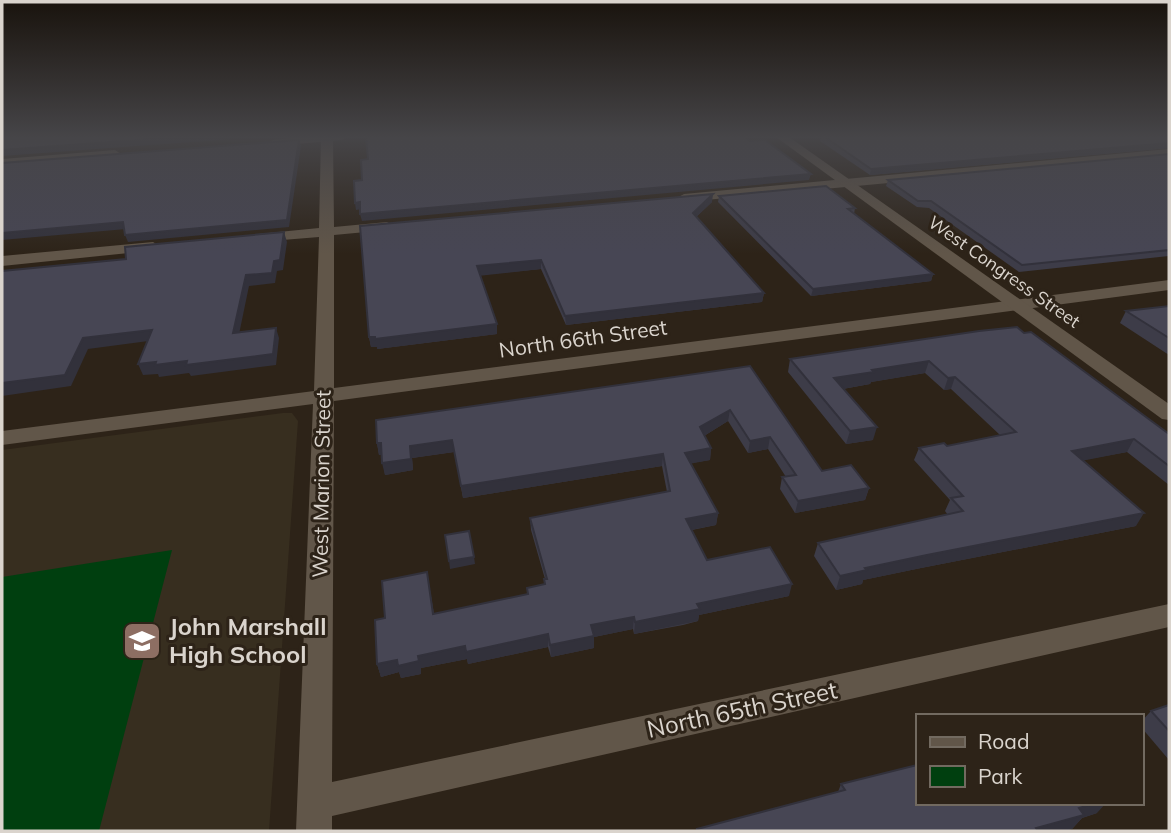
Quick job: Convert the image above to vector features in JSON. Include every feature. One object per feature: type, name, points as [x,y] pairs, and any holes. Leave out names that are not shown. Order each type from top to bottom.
[{"type":"street","name":"West Marion Street","points":[[315,817],[330,176]]},
{"type":"street","name":"West Congress Street","points":[[836,176],[1169,414]]},
{"type":"street","points":[[663,200],[923,176]]},
{"type":"street","points":[[248,239],[402,225]]},
{"type":"street","points":[[2,261],[166,246]]},
{"type":"street","name":"North 66th Street","points":[[2,438],[1169,285]]},
{"type":"street","name":"North 65th Street","points":[[315,817],[1169,616]]},
{"type":"shaded area","name":"John Marshall High School","points":[[292,413],[298,421],[269,831],[2,831],[2,450]]},
{"type":"green space","points":[[172,550],[99,831],[2,831],[2,577]]},
{"type":"building","points":[[2,176],[294,176],[287,220],[125,235],[123,222],[2,233]]},
{"type":"building","points":[[362,176],[790,176],[360,214],[360,202],[355,203],[354,181],[362,180]]},
{"type":"building","points":[[933,176],[1169,176],[1169,250],[1022,265],[931,201],[918,201],[888,180]]},
{"type":"building","points":[[826,186],[855,208],[848,209],[933,274],[813,289],[719,196]]},
{"type":"building","points":[[713,194],[693,213],[764,293],[565,316],[541,260],[477,266],[497,324],[375,339],[369,337],[360,226]]},
{"type":"building","points":[[284,232],[280,260],[274,261],[272,273],[246,275],[233,333],[276,328],[273,354],[186,365],[187,361],[138,364],[152,330],[83,338],[65,375],[2,383],[2,271],[126,259],[125,247]]},
{"type":"building","points":[[1169,306],[1169,338],[1126,311]]},
{"type":"building","points":[[1017,327],[1024,333],[1031,332],[1169,434],[1169,466],[1134,439],[1072,451],[1144,513],[927,555],[840,576],[818,543],[963,511],[951,498],[963,496],[919,448],[944,443],[947,446],[1016,432],[955,377],[948,378],[929,361],[834,378],[877,427],[850,431],[790,359]]},
{"type":"building","points":[[750,366],[822,471],[851,465],[869,488],[798,501],[782,477],[796,475],[770,437],[750,441],[730,410],[700,427],[711,448],[685,453],[718,513],[686,519],[707,560],[770,547],[792,584],[697,604],[700,609],[635,622],[634,617],[591,625],[594,636],[550,645],[548,634],[466,652],[465,646],[418,656],[419,661],[398,666],[397,660],[377,664],[375,620],[385,618],[382,581],[427,572],[433,614],[528,594],[527,588],[545,584],[544,579],[547,579],[530,518],[670,491],[663,454],[461,486],[452,440],[410,446],[411,459],[382,463],[381,443],[377,443],[376,420]]},
{"type":"building","points":[[469,531],[474,557],[449,561],[445,535]]},
{"type":"building","points":[[1169,705],[1169,731],[1151,711]]},
{"type":"building","points":[[916,765],[916,805],[1089,805],[1079,808],[1084,815],[1036,828],[1038,831],[697,829],[845,790],[841,784]]},
{"type":"place","name":"John Marshall High School","points":[[142,641]]}]
